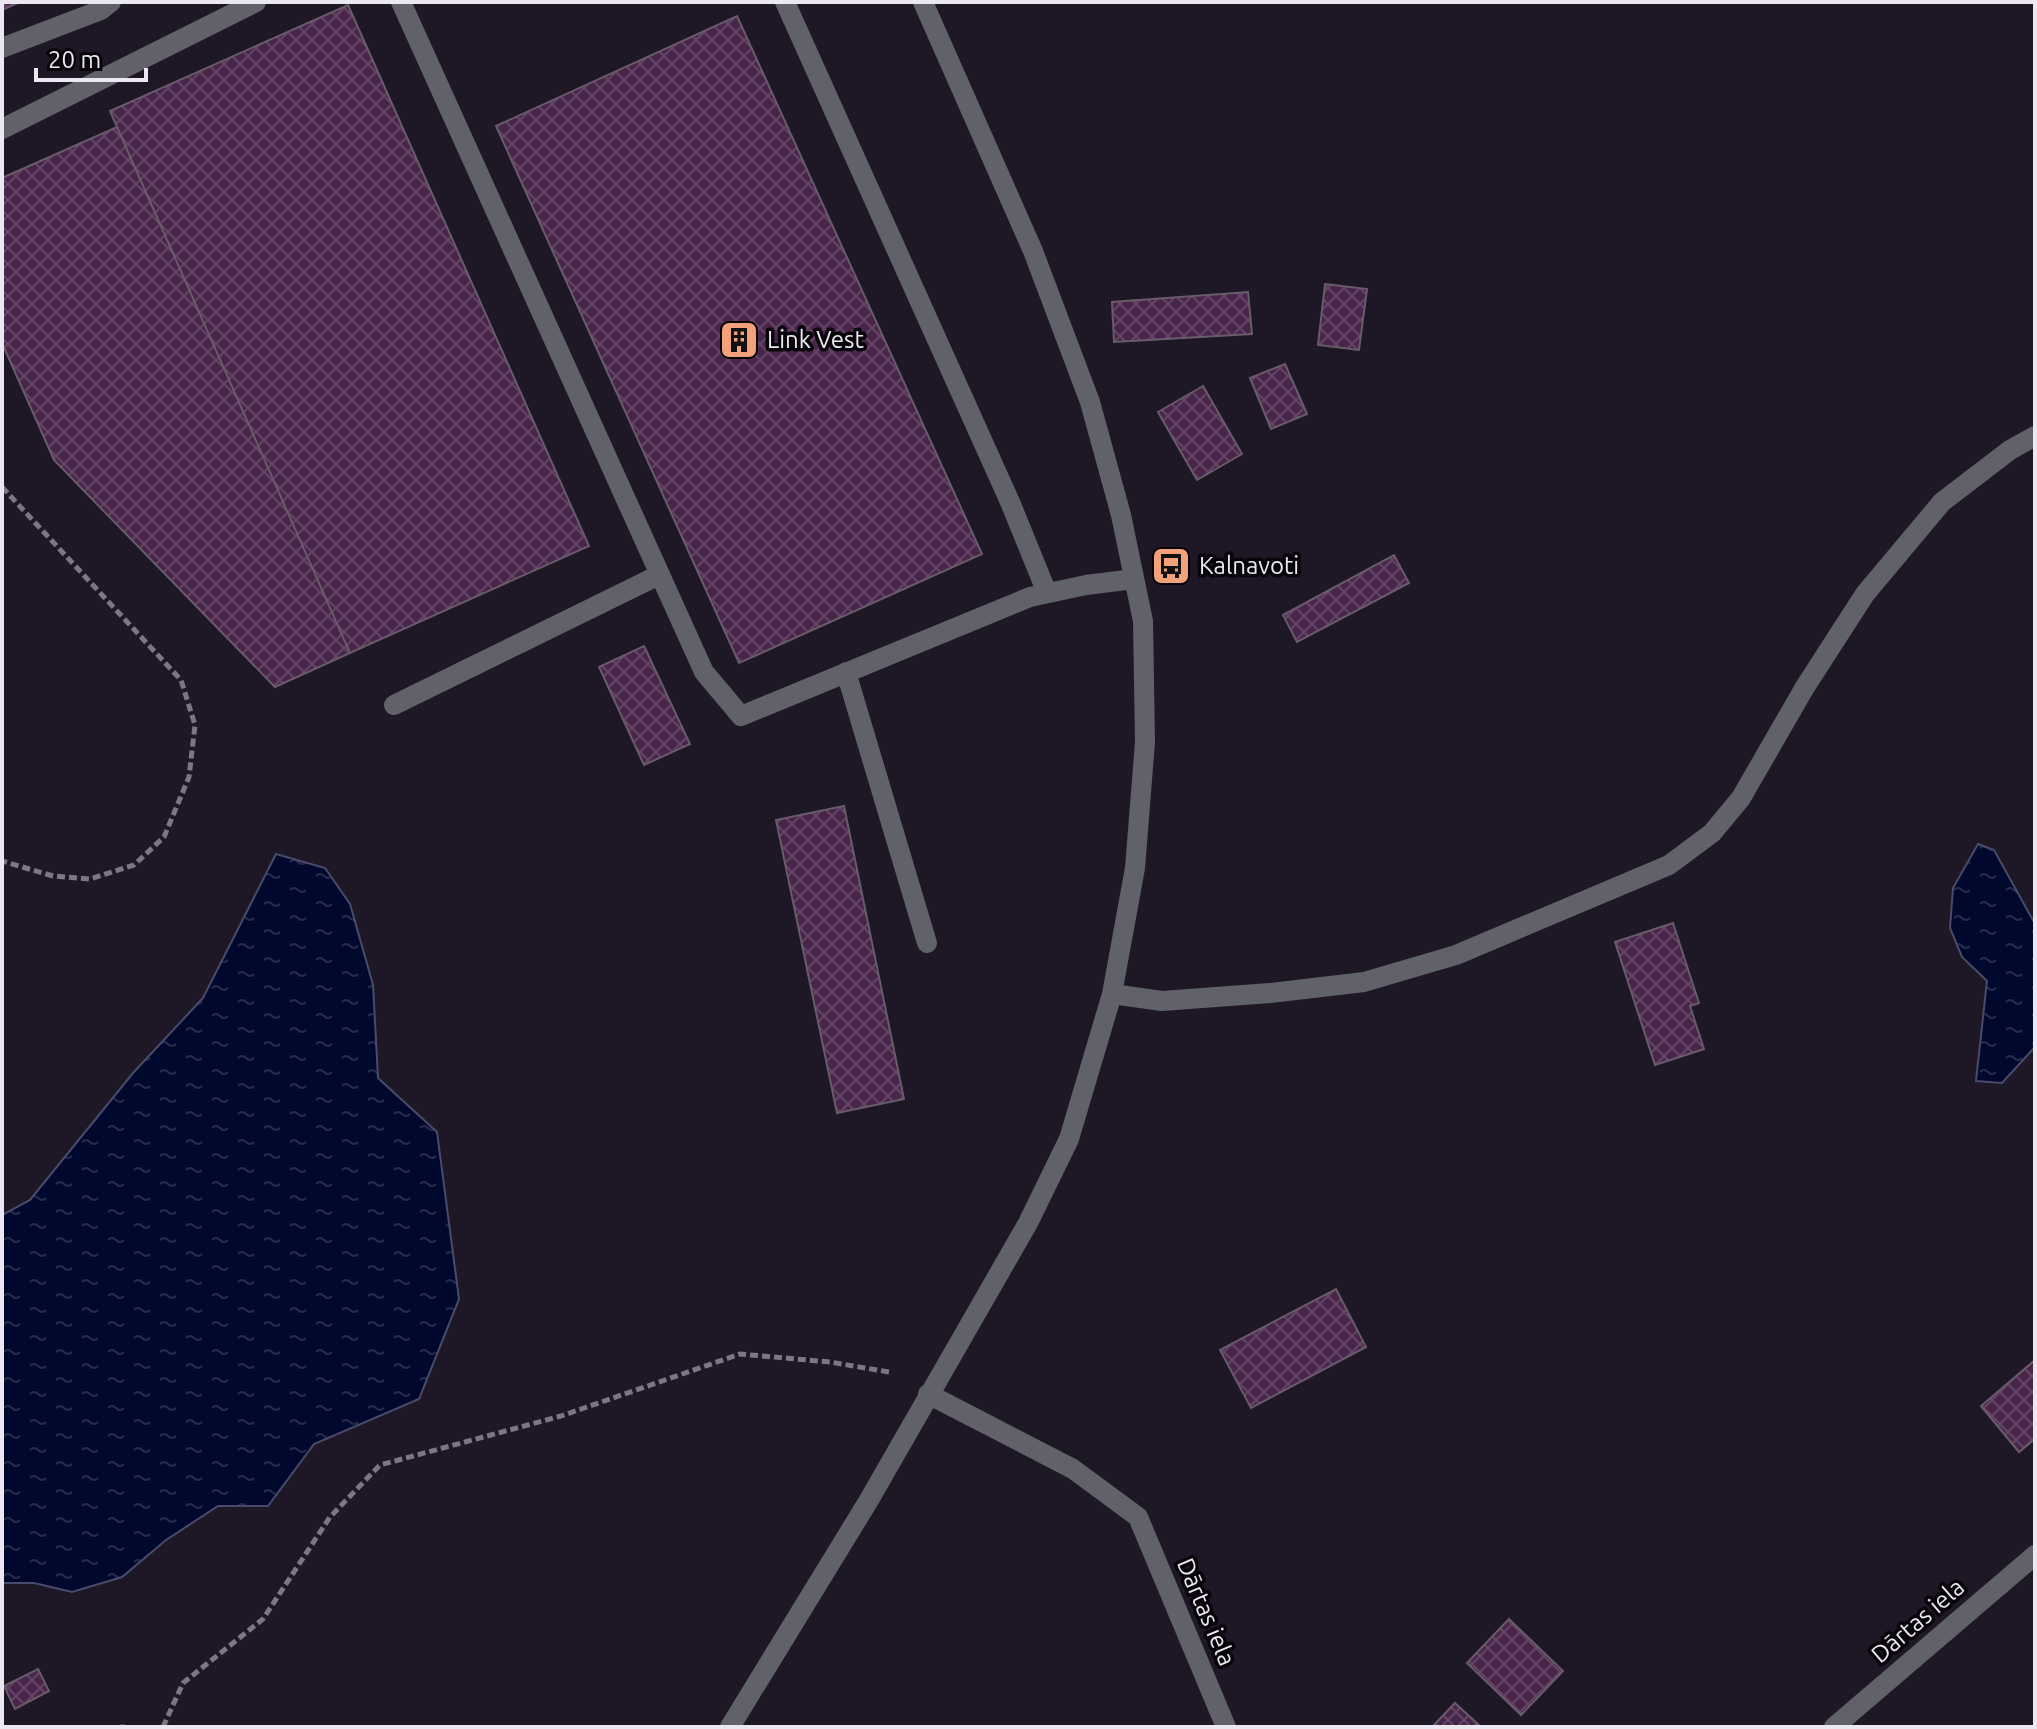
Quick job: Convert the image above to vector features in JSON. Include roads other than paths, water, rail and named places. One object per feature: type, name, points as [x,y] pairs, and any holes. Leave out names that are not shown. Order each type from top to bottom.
[{"type":"street","points":[[2,48],[101,10],[111,2]]},
{"type":"street","points":[[2,129],[256,2]]},
{"type":"street","points":[[401,2],[704,672],[741,716],[1030,597],[1134,579]]},
{"type":"street","points":[[785,2],[1010,502],[1047,593]]},
{"type":"street","points":[[730,1727],[869,1500],[1028,1223],[1069,1139],[1112,994],[1135,868],[1145,742],[1143,621],[1121,515],[1085,389],[1033,251],[923,2]]},
{"type":"street","points":[[1112,994],[1162,1001],[1364,982],[1456,955],[1669,865],[1712,833],[1741,798],[1805,687],[1865,594],[1932,513],[1988,467],[2035,436]]},
{"type":"street","points":[[394,705],[659,575]]},
{"type":"street","points":[[846,672],[927,943]]},
{"type":"street","name":"Dārtas iela","points":[[928,1394],[1073,1469],[1138,1517],[1226,1727]]},
{"type":"street","name":"Dārtas iela","points":[[1834,1727],[2035,1555]]},
{"type":"water","points":[[1978,844],[1994,850],[2035,924],[2035,1047],[2002,1083],[1976,1081],[1987,981],[1962,957],[1950,928],[1953,888]]},
{"type":"water","points":[[276,854],[325,868],[350,904],[373,985],[378,1078],[437,1132],[459,1299],[419,1399],[314,1444],[268,1506],[218,1506],[166,1540],[122,1577],[72,1592],[34,1583],[2,1583],[2,1215],[30,1200],[133,1073],[203,998]]},
{"type":"place","name":"Link Vest","points":[[739,340]]},
{"type":"place","name":"Kalnavoti","points":[[1171,566]]}]
